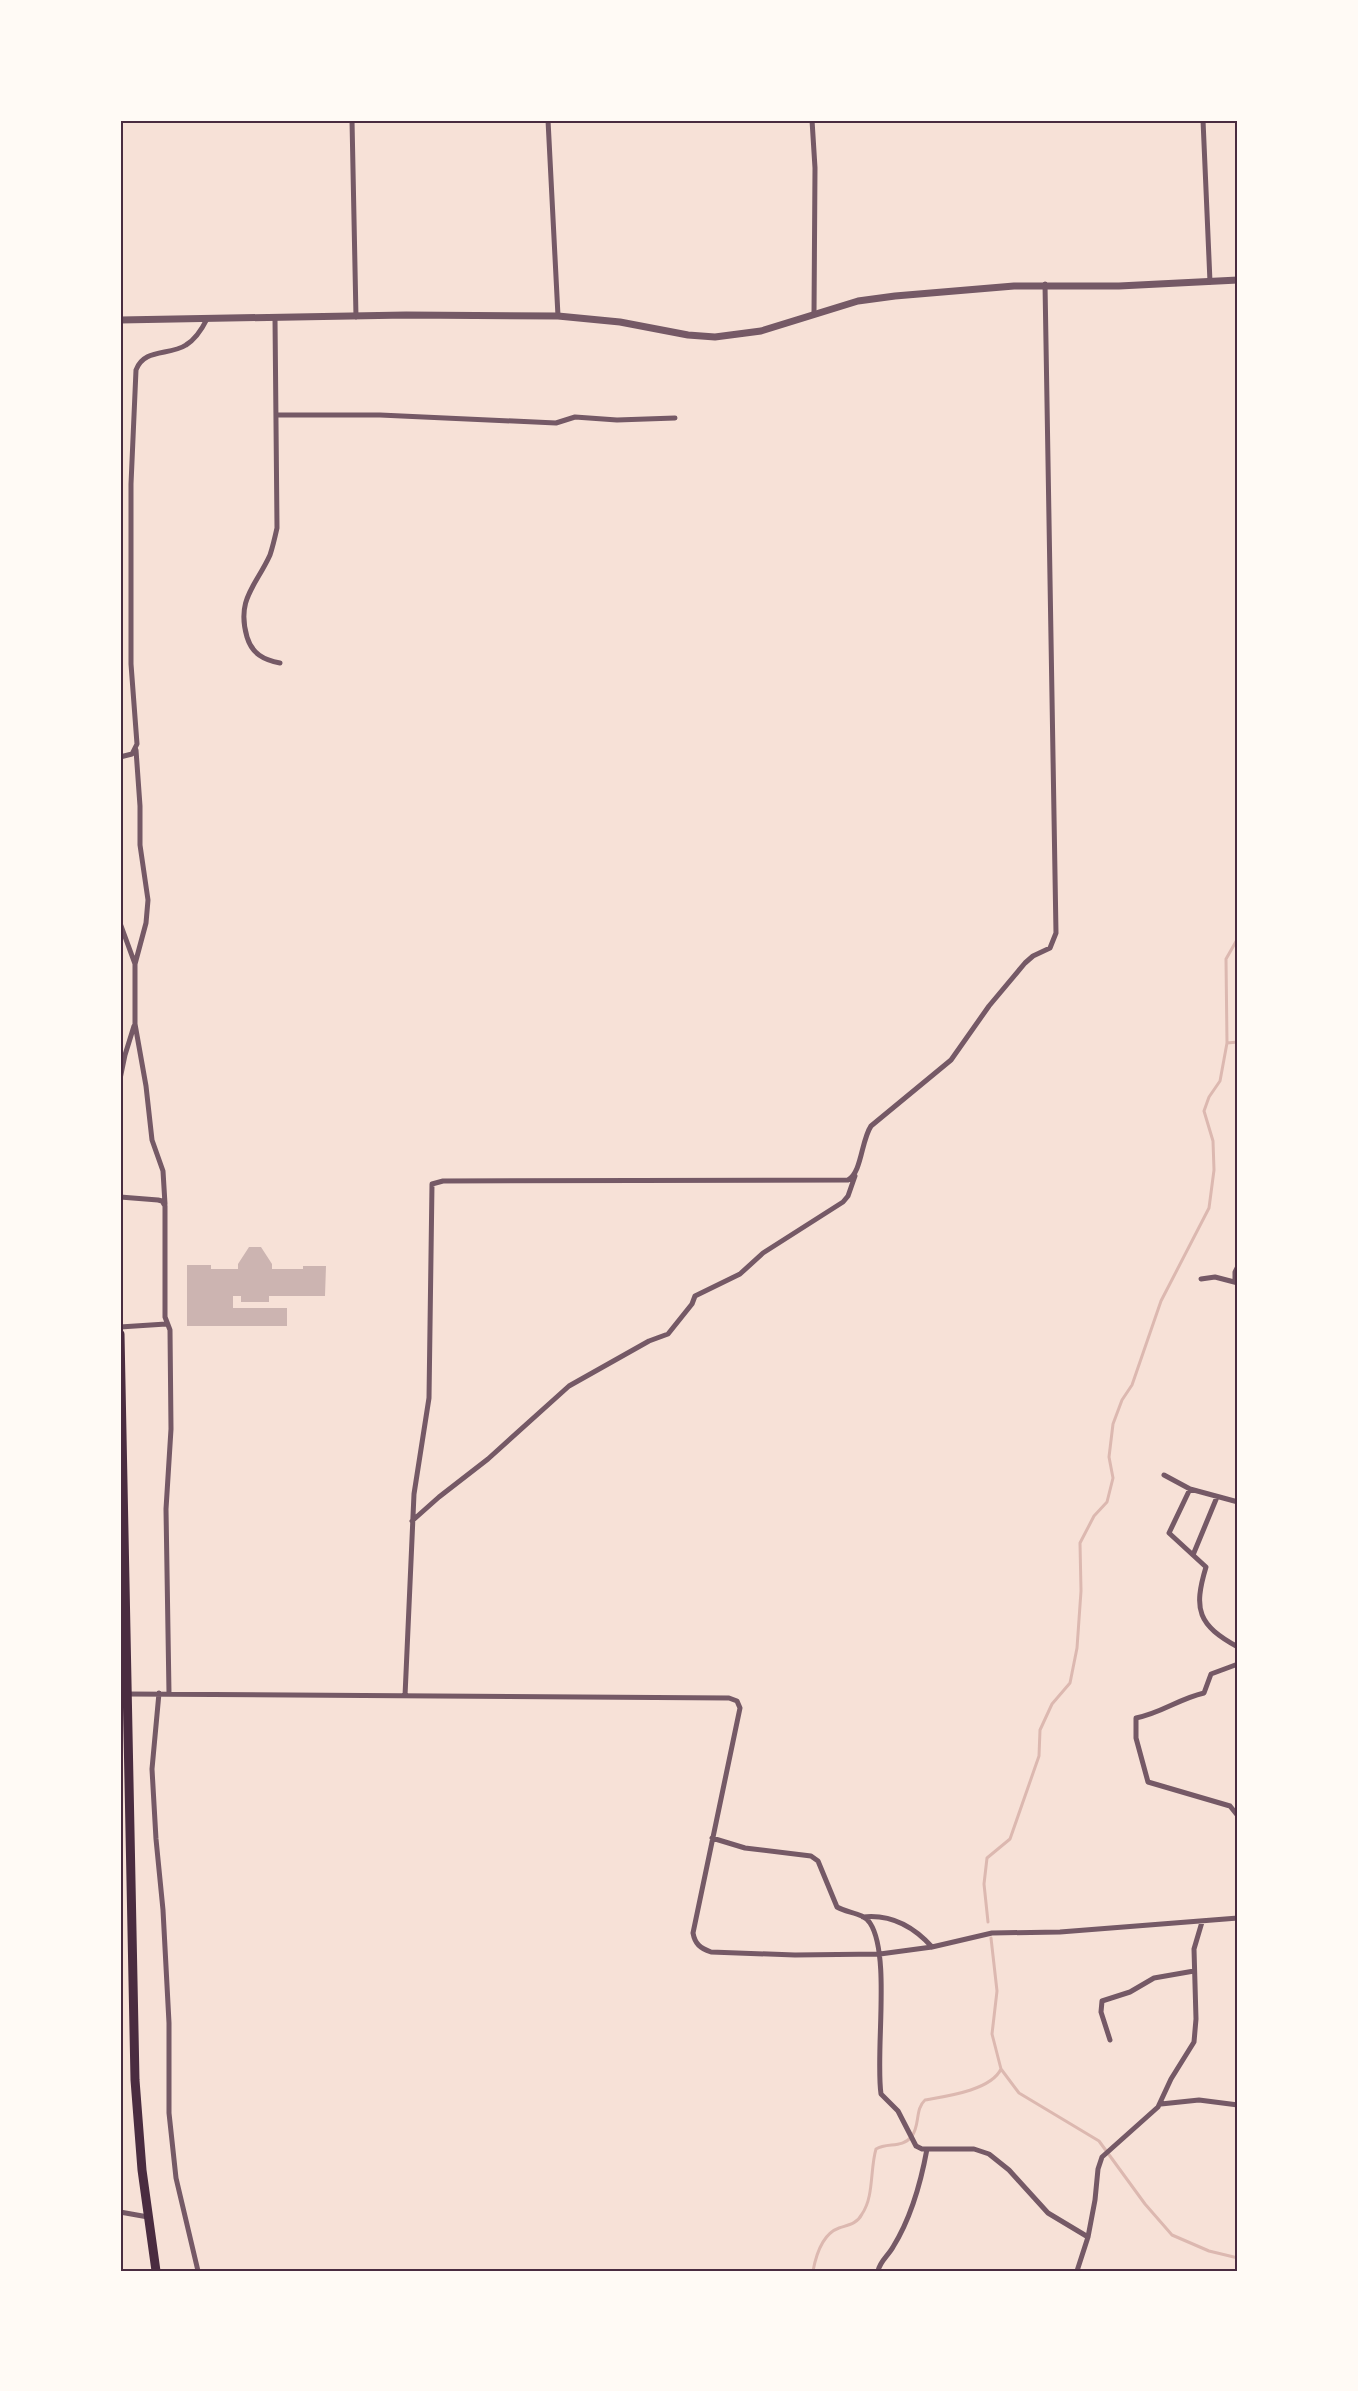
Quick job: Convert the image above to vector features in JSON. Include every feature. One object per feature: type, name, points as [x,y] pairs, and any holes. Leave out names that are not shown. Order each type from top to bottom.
[{"type":"highway","points":[[120,1334],[123,1676],[127,1694],[135,2080],[148,2217],[156,2271]]},
{"type":"street","points":[[352,120],[356,317]]},
{"type":"street","points":[[548,120],[558,316]]},
{"type":"street","points":[[812,120],[815,168],[814,315]]},
{"type":"street","points":[[1203,120],[1210,282]]},
{"type":"street","points":[[120,320],[558,316],[620,322],[688,335],[715,337],[761,331],[858,301],[895,296],[1046,284],[1119,286],[1238,280]]},
{"type":"street","points":[[412,1521],[488,1459],[569,1386],[649,1341],[668,1334],[692,1304],[695,1296],[740,1274],[763,1253],[843,1202],[848,1196],[864,1139],[871,1126],[951,1060],[989,1006],[1025,963],[1033,956],[1050,948],[1054,942],[1056,933],[1046,284]]},
{"type":"street","points":[[274,318],[277,528],[271,551],[248,593],[243,614],[249,645],[264,660],[280,663]]},
{"type":"street","points":[[169,1693],[166,1509],[171,1429],[170,1330],[166,1324],[165,1206],[163,1171],[152,1140],[146,1086],[135,1024],[135,964],[146,923],[148,900],[140,845],[137,737],[132,682],[131,484],[136,370],[139,363],[144,358],[186,345],[202,330],[207,319]]},
{"type":"street","points":[[276,415],[392,416],[556,423],[575,417],[617,420],[675,418]]},
{"type":"street","points":[[120,757],[127,757],[136,750]]},
{"type":"street","points":[[120,923],[135,964]]},
{"type":"street","points":[[120,1079],[124,1055],[135,1024]]},
{"type":"street","points":[[405,1696],[411,1610],[414,1494],[429,1398],[432,1184],[443,1181],[848,1180],[855,1174]]},
{"type":"street","points":[[120,1197],[158,1200],[162,1201],[165,1206]]},
{"type":"street","points":[[1201,1279],[1215,1277],[1237,1283],[1235,1272],[1238,1266]]},
{"type":"street","points":[[120,1327],[166,1324]]},
{"type":"street","points":[[1164,1475],[1190,1489],[1238,1502]]},
{"type":"street","points":[[1190,1489],[1169,1533],[1206,1567],[1200,1588],[1198,1608],[1204,1621],[1227,1641],[1238,1647]]},
{"type":"street","points":[[1193,1555],[1217,1497]]},
{"type":"street","points":[[1238,1664],[1211,1674],[1204,1693],[1175,1701],[1155,1714],[1137,1718],[1137,1738],[1148,1782],[1230,1806],[1238,1816]]},
{"type":"street","points":[[159,1693],[152,1769],[165,1933],[170,2113],[176,2178],[198,2271]]},
{"type":"street","points":[[127,1694],[729,1698],[738,1701],[740,1708],[693,1933],[694,1940],[702,1949],[711,1952],[795,1955],[880,1954],[932,1947],[992,1933],[1053,1932],[1238,1918]]},
{"type":"street","points":[[712,1838],[745,1848],[811,1856],[818,1861],[837,1907],[863,1917],[871,1924],[880,1954],[881,2094],[898,2111],[916,2146],[927,2149],[974,2149],[989,2154],[1009,2170],[1048,2213],[1088,2237]]},
{"type":"street","points":[[863,1917],[883,1916],[897,1920],[914,1930],[932,1947]]},
{"type":"street","points":[[1077,2271],[1088,2237],[1098,2169],[1102,2157],[1161,2104],[1171,2079],[1194,2042],[1196,2019],[1194,1949],[1202,1922]]},
{"type":"street","points":[[1110,2040],[1101,2012],[1102,2001],[1130,1992],[1154,1978],[1194,1971]]},
{"type":"street","points":[[1161,2104],[1199,2100],[1238,2105]]},
{"type":"street","points":[[878,2271],[884,2257],[892,2248],[912,2205],[922,2175],[927,2149]]},
{"type":"street","points":[[120,2212],[148,2217]]},
{"type":"building","points":[[249,1247],[261,1247],[272,1264],[272,1269],[326,1266],[325,1296],[269,1296],[269,1302],[241,1302],[241,1296],[233,1296],[233,1308],[287,1308],[287,1326],[187,1326],[187,1265],[211,1265],[211,1269],[238,1269],[238,1264]]},
{"type":"waterway","points":[[988,1922],[984,1884],[987,1858],[1010,1839],[1039,1756],[1040,1730],[1052,1704],[1070,1683],[1077,1648],[1081,1591],[1080,1543],[1094,1516],[1107,1502],[1113,1478],[1109,1457],[1113,1424],[1122,1400],[1132,1385],[1161,1301],[1209,1208],[1214,1170],[1213,1141],[1204,1111],[1209,1097],[1220,1081],[1227,1043],[1226,959],[1238,938]]},
{"type":"waterway","points":[[1227,1043],[1238,1042]]},
{"type":"waterway","points":[[991,1938],[997,1991],[992,2034],[1001,2069],[1019,2093],[1099,2141],[1145,2204],[1172,2235],[1209,2251],[1238,2258]]},
{"type":"waterway","points":[[813,2271],[818,2252],[828,2235],[855,2222],[866,2207],[876,2149],[904,2143],[908,2140],[914,2132],[920,2108],[925,2100],[979,2087],[996,2076],[1001,2069]]}]
